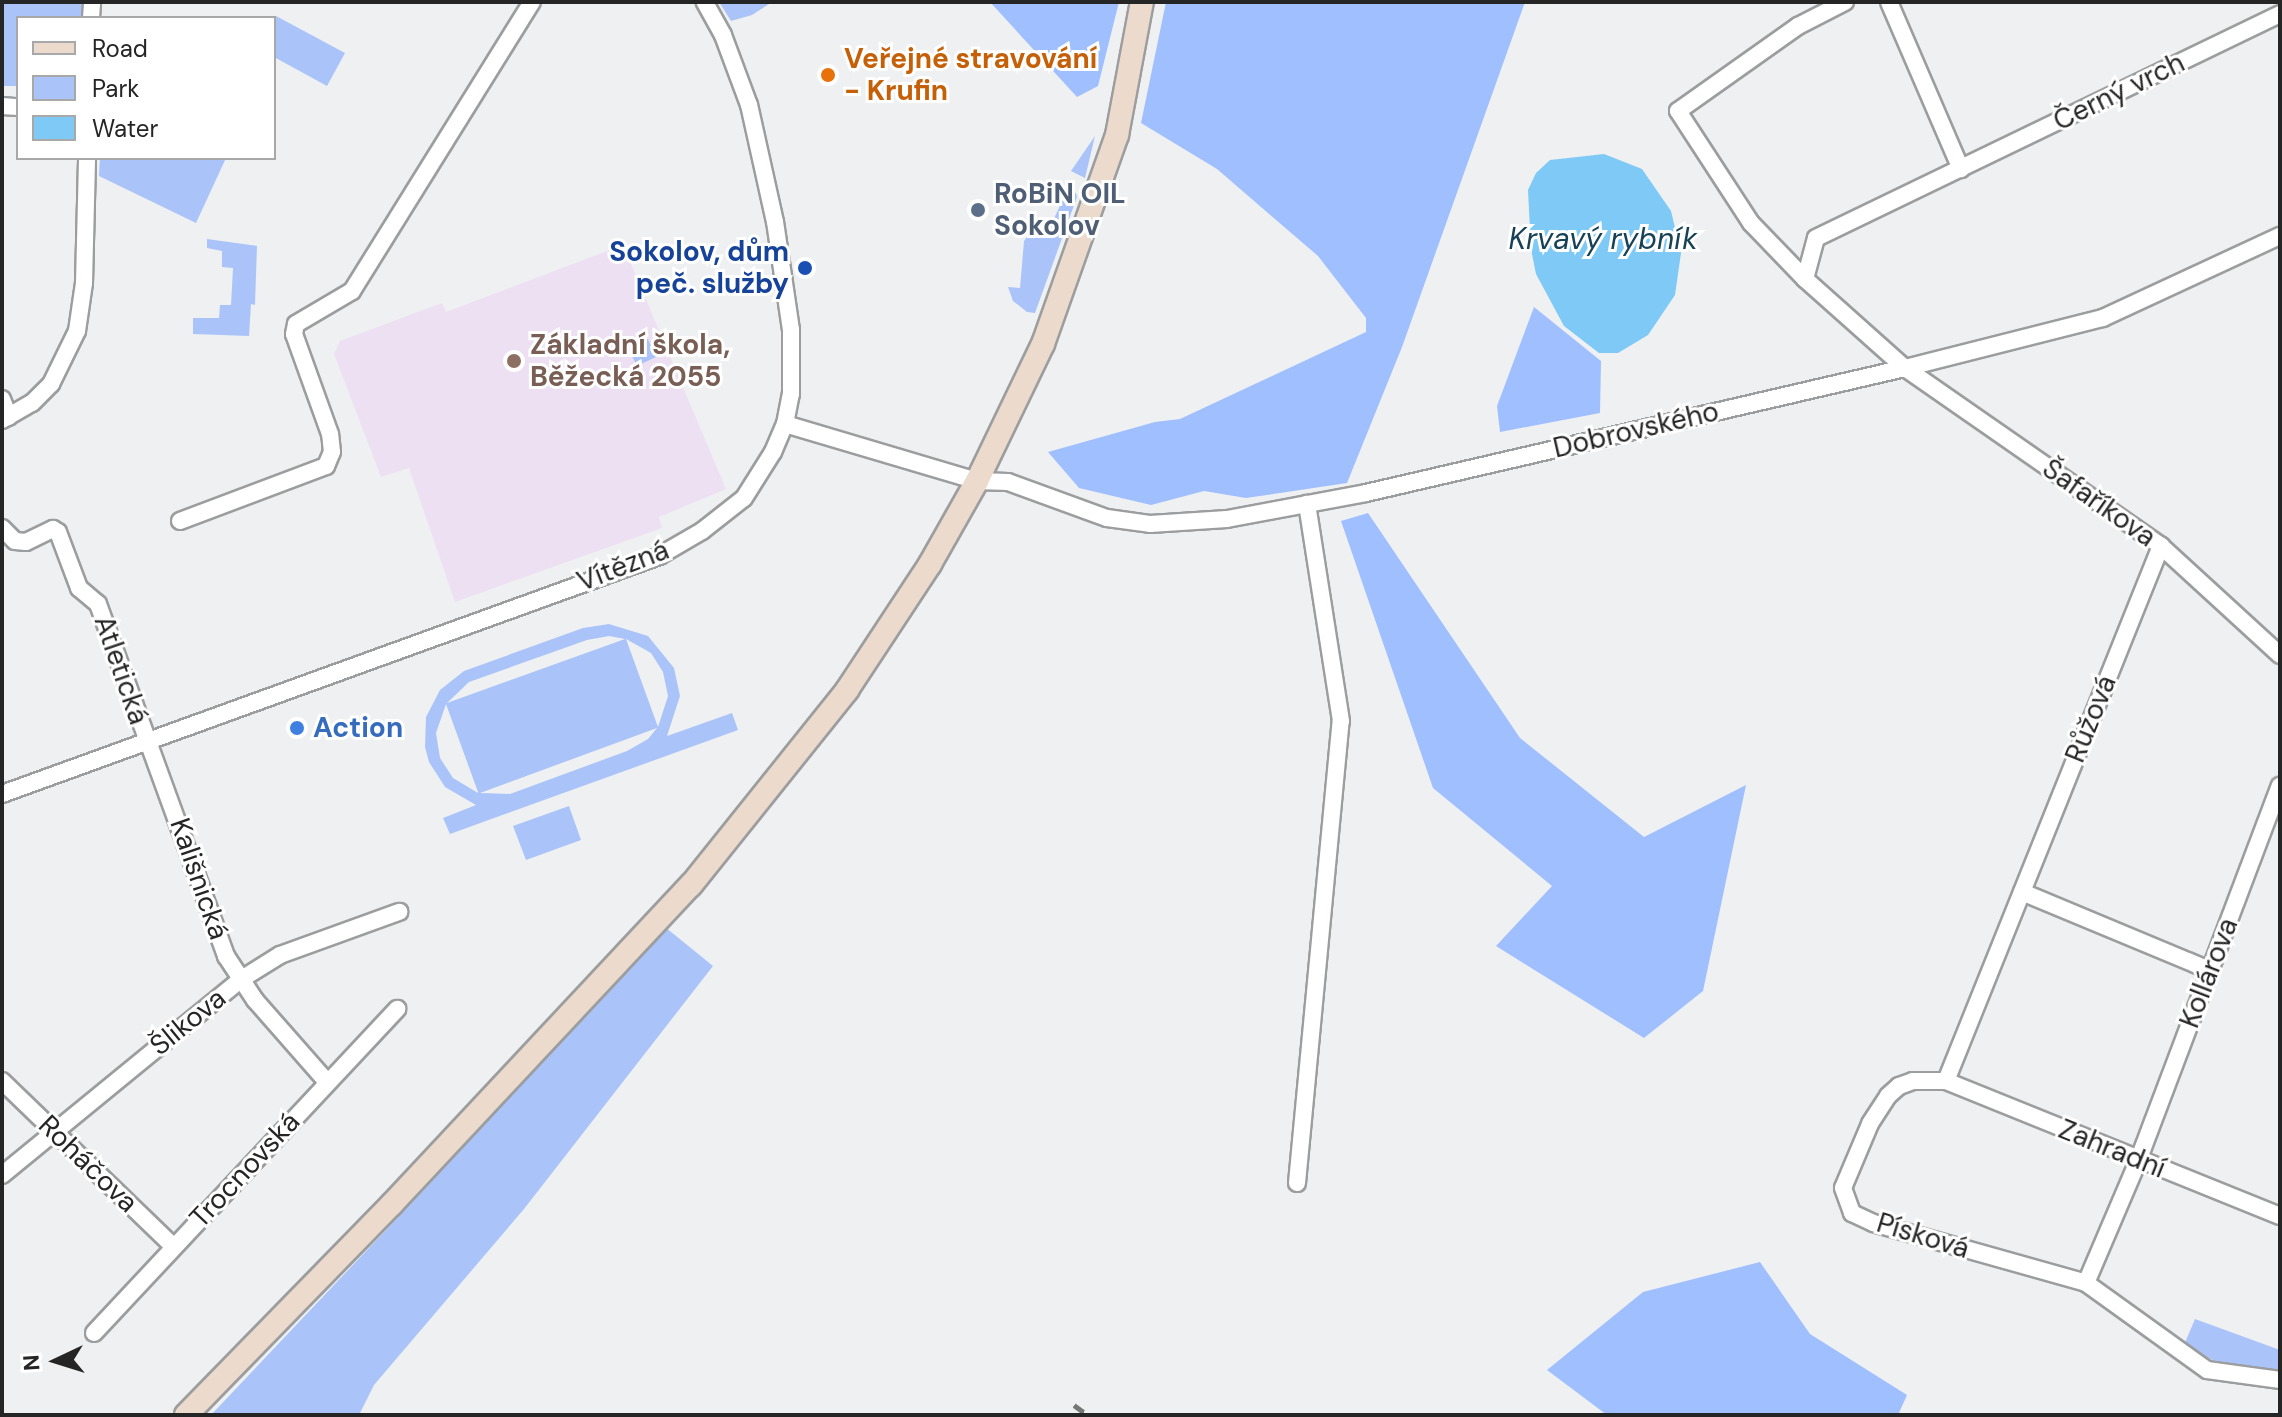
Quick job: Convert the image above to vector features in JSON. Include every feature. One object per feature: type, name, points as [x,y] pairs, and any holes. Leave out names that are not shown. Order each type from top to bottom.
[{"type":"main road","points":[[186,1415],[392,1204],[691,885],[847,690],[930,564],[977,481],[1043,344],[1117,135],[1142,2]]},
{"type":"street","points":[[180,521],[326,466],[332,452],[330,434],[294,334],[296,324],[352,291],[532,2]]},
{"type":"street","name":"Vítězná","points":[[2,794],[659,556],[702,531],[744,498],[773,452],[785,424],[791,394],[791,342],[775,222],[749,105],[723,35],[705,2]]},
{"type":"street","points":[[1845,2],[1798,26],[1678,111],[1751,223],[1805,279],[1905,368]]},
{"type":"street","points":[[1889,2],[1961,169]]},
{"type":"street","name":"Černý vrch","points":[[1805,279],[1816,238],[2277,13]]},
{"type":"street","points":[[2,399],[6,418],[32,403],[51,384],[77,331],[84,283],[87,160]]},
{"type":"street","name":"Dobrovského","points":[[785,424],[977,481],[1008,482],[1107,518],[1150,524],[1227,519],[1307,504],[1905,368],[2103,318],[2280,236]]},
{"type":"street","name":"Šafaříkova","points":[[1905,368],[2161,546],[2280,655]]},
{"type":"street","points":[[1297,1183],[1341,721],[1307,504]]},
{"type":"street","name":"Atletická","points":[[2,528],[15,541],[26,542],[53,529],[58,532],[79,588],[98,604],[147,742]]},
{"type":"street","name":"Růžová","points":[[1946,1081],[2161,546]]},
{"type":"street","name":"Kališnická","points":[[147,742],[163,776],[226,956],[240,980],[327,1082]]},
{"type":"street","name":"Kollárova","points":[[2138,1161],[2280,786]]},
{"type":"street","points":[[2022,892],[2209,970]]},
{"type":"street","name":"Šlikova","points":[[2,1175],[240,980],[280,955],[399,912]]},
{"type":"street","name":"Trocnovská","points":[[94,1333],[397,1009]]},
{"type":"street","name":"Roháčova","points":[[2,1081],[174,1247]]},
{"type":"street","name":"Písková","points":[[1946,1081],[1913,1081],[1899,1086],[1888,1096],[1870,1124],[1843,1188],[1852,1213],[1873,1223],[2086,1283],[2198,1365],[2227,1375],[2280,1380]]},
{"type":"street","name":"Zahradní","points":[[1946,1081],[2280,1216]]},
{"type":"street","points":[[2086,1283],[2138,1161]]},
{"type":"shaded area","points":[[990,2],[1119,2],[1098,86],[1077,97]]},
{"type":"shaded area","points":[[1166,2],[1525,2],[1402,347],[1347,483],[1246,498],[1204,491],[1151,505],[1079,488],[1048,452],[1155,422],[1180,419],[1366,332],[1366,318],[1318,256],[1217,169],[1141,123]]},
{"type":"shaded area","points":[[623,245],[726,489],[659,517],[662,528],[455,602],[409,468],[381,477],[334,354],[340,341],[442,303],[446,312]]},
{"type":"shaded area","points":[[1534,307],[1601,361],[1600,413],[1500,432],[1497,406]]},
{"type":"shaded area","points":[[1368,513],[1520,738],[1644,837],[1746,785],[1703,991],[1644,1038],[1496,946],[1552,886],[1433,788],[1341,521]]},
{"type":"shaded area","points":[[1760,1262],[1810,1334],[1907,1395],[1898,1415],[1607,1415],[1547,1370],[1643,1292]]},
{"type":"green space","points":[[2,2],[82,2],[81,16],[16,16],[16,86],[2,86]]},
{"type":"green space","points":[[719,2],[772,2],[752,15],[731,21]]},
{"type":"green space","points":[[276,16],[345,53],[327,86],[276,58]]},
{"type":"green space","points":[[1095,136],[1085,178],[1071,171]]},
{"type":"green space","points":[[100,160],[225,160],[196,223],[99,176]]},
{"type":"green space","points":[[1067,191],[1076,193],[1077,197],[1035,313],[1027,312],[1013,301],[1008,287],[1020,288],[1024,241],[1032,230],[1048,231]]},
{"type":"green space","points":[[207,239],[257,246],[255,305],[251,304],[249,336],[193,334],[193,318],[219,318],[220,305],[231,305],[233,268],[222,267],[222,251],[207,248]]},
{"type":"green space","points":[[648,339],[656,357],[637,366],[628,348]]},
{"type":"green space","points":[[609,624],[648,636],[674,668],[680,696],[667,736],[732,713],[738,730],[450,834],[443,818],[476,805],[445,787],[429,762],[425,747],[426,717],[440,690],[464,671],[583,628]],"holes":[[[609,636],[625,639],[447,703],[469,682],[587,640]],[[626,639],[651,653],[663,672],[668,696],[658,727]],[[446,704],[478,793],[453,778],[440,758],[436,733]],[[657,728],[648,739],[627,751],[510,794],[480,793]]]},
{"type":"green space","points":[[569,806],[581,840],[526,860],[513,826]]},
{"type":"green space","points":[[665,927],[713,966],[524,1209],[374,1385],[359,1415],[211,1415],[420,1194]]},
{"type":"green space","points":[[2195,1319],[2280,1350],[2280,1374],[2222,1365],[2184,1345]]},
{"type":"water","name":"Krvavý rybník","points":[[1604,154],[1642,169],[1671,211],[1681,253],[1675,295],[1648,335],[1618,353],[1599,353],[1564,326],[1536,274],[1531,249],[1528,190],[1536,173],[1550,160]]},
{"type":"railway","points":[[1074,1405],[1088,1415]]},
{"type":"place","name":"Veřejné stravování - Krufin","points":[[828,75]]},
{"type":"place","name":"RoBiN OIL Sokolov","points":[[978,210]]},
{"type":"place","name":"Sokolov, dům peč. služby","points":[[805,268]]},
{"type":"place","name":"Základní škola, Běžecká 2055","points":[[514,361]]},
{"type":"place","name":"Action","points":[[297,728]]}]
